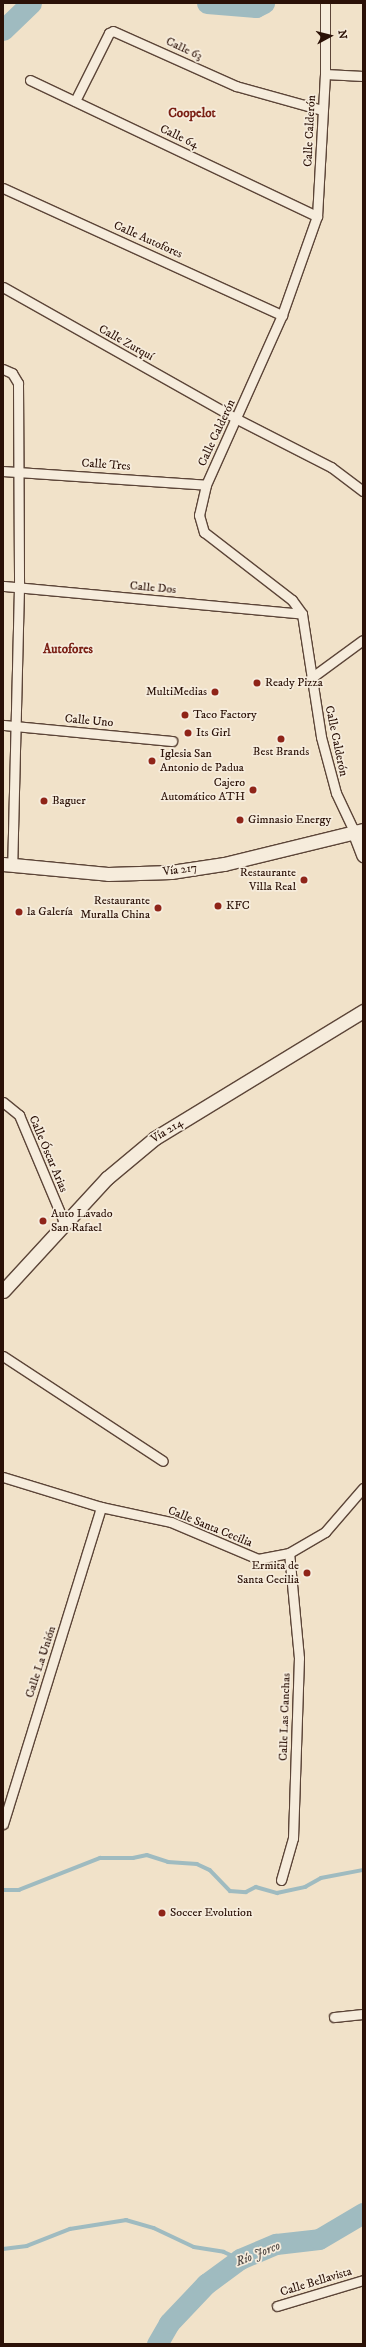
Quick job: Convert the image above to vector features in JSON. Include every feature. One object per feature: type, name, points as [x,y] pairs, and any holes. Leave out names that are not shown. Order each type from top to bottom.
[{"type":"main road","points":[[360,828],[363,855]]},
{"type":"main road","name":"Vía 217","points":[[7,864],[108,874],[171,872],[278,852],[360,828]]},
{"type":"main road","name":"Vía 214","points":[[3,1290],[64,1222],[119,1166],[155,1138],[363,1011]]},
{"type":"street","name":"Calle Calderón","points":[[326,3],[325,74],[317,216],[282,314],[237,419],[206,485],[199,515],[204,532],[292,600],[302,614],[306,629],[311,678],[331,775],[342,810],[360,828]]},
{"type":"street","name":"Calle 63","points":[[75,101],[109,34],[113,31],[236,86],[322,110]]},
{"type":"street","points":[[325,74],[363,76]]},
{"type":"street","name":"Calle 64","points":[[30,80],[317,216]]},
{"type":"street","name":"Calle Autofores","points":[[3,188],[282,314]]},
{"type":"street","name":"Calle Zurquí","points":[[3,287],[237,419],[331,467],[363,491]]},
{"type":"street","points":[[3,369],[12,373],[18,383],[16,471],[19,587],[16,727],[7,864]]},
{"type":"street","name":"Calle Tres","points":[[3,471],[206,485]]},
{"type":"street","name":"Calle Dos","points":[[3,586],[302,614]]},
{"type":"street","points":[[311,678],[363,640]]},
{"type":"street","name":"Calle Uno","points":[[3,725],[172,741]]},
{"type":"street","name":"Calle Óscar Arias","points":[[3,1102],[19,1115],[64,1222]]},
{"type":"street","points":[[3,1356],[163,1461]]},
{"type":"street","name":"Calle Santa Cecilia","points":[[3,1477],[101,1507],[171,1522],[254,1558],[270,1558],[289,1553],[332,1526],[363,1488]]},
{"type":"street","name":"Calle La Unión","points":[[3,1824],[101,1507]]},
{"type":"street","name":"Calle Las Canchas","points":[[281,1880],[292,1838],[299,1658],[289,1553]]},
{"type":"street","points":[[334,2017],[363,2014]]},
{"type":"street","name":"Calle Bellavista","points":[[277,2306],[363,2280]]},
{"type":"waterway","points":[[3,30],[31,3]]},
{"type":"waterway","points":[[207,3],[256,7],[264,3]]},
{"type":"waterway","points":[[3,1890],[19,1890],[100,1858],[133,1858],[147,1855],[168,1862],[197,1864],[210,1870],[230,1891],[246,1892],[256,1887],[277,1893],[305,1887],[321,1878],[363,1870]]},
{"type":"waterway","name":"Río Jorco","points":[[157,2344],[169,2323],[206,2284],[240,2259],[276,2244],[319,2239],[363,2213]]},
{"type":"waterway","points":[[3,2249],[27,2246],[70,2229],[126,2220],[154,2228],[194,2247],[224,2252],[240,2259]]},
{"type":"place","name":"Ready Pizza","points":[[257,683]]},
{"type":"place","name":"MultiMedias","points":[[215,692]]},
{"type":"place","name":"Taco Factory","points":[[185,715]]},
{"type":"place","name":"Its Girl","points":[[188,733]]},
{"type":"place","name":"Best Brands","points":[[281,739]]},
{"type":"place","name":"Iglesia San Antonio de Padua","points":[[152,761]]},
{"type":"place","name":"Cajero Automático ATH","points":[[253,790]]},
{"type":"place","name":"Baguer","points":[[44,801]]},
{"type":"place","name":"Gimnasio Energy","points":[[240,820]]},
{"type":"place","name":"Restaurante Villa Real","points":[[304,880]]},
{"type":"place","name":"KFC","points":[[218,906]]},
{"type":"place","name":"Restaurante Muralla China","points":[[158,908]]},
{"type":"place","name":"la Galería","points":[[19,912]]},
{"type":"place","name":"Auto Lavado San Rafael","points":[[43,1221]]},
{"type":"place","name":"Ermita de Santa Cecilia","points":[[307,1573]]},
{"type":"place","name":"Soccer Evolution","points":[[162,1913]]},
{"type":"district","name":"Coopelot","points":[[192,113]]},
{"type":"district","name":"Autofores","points":[[68,649]]}]
